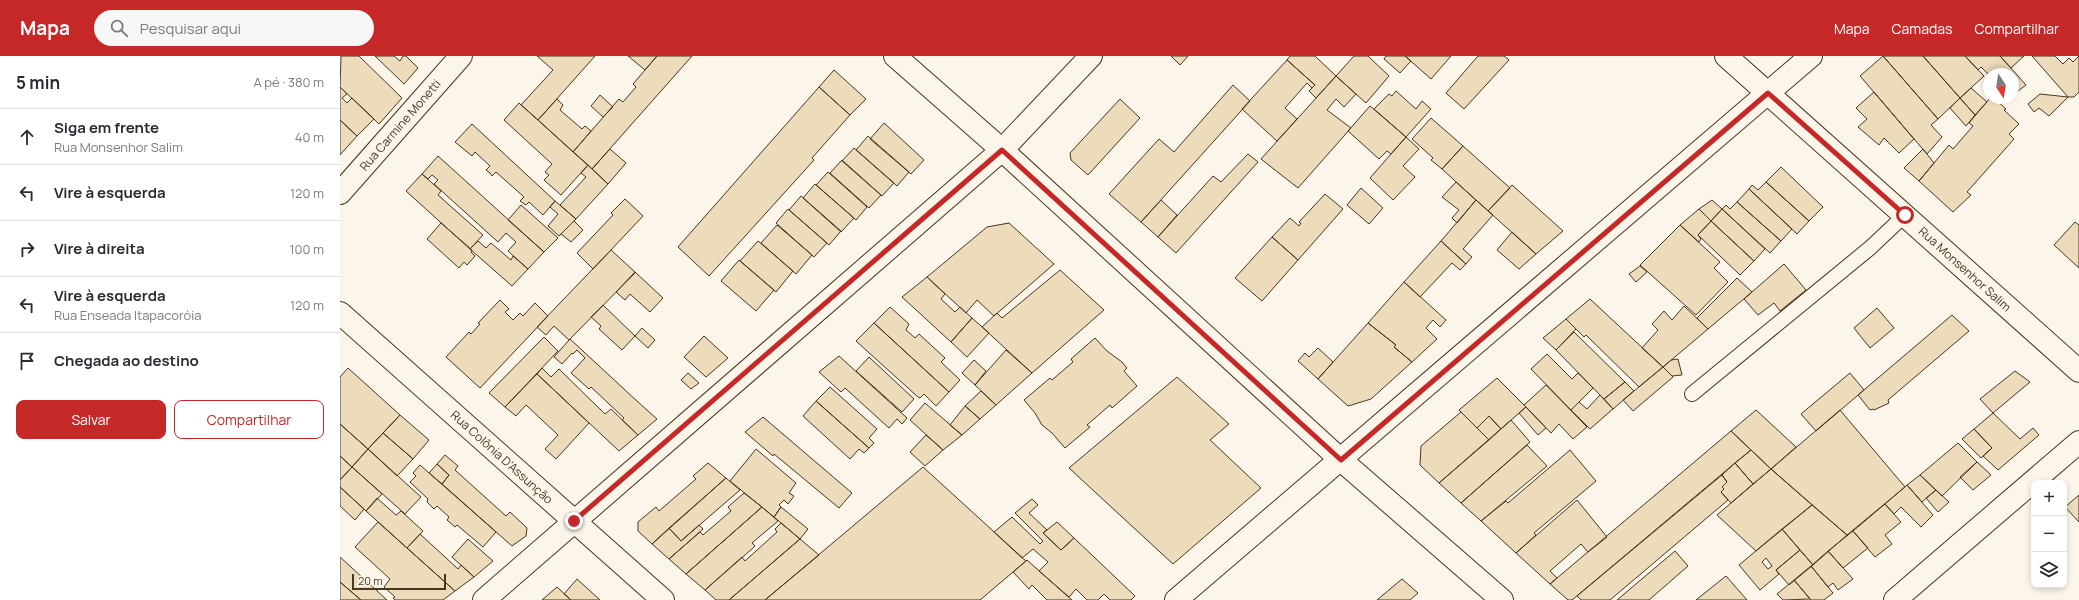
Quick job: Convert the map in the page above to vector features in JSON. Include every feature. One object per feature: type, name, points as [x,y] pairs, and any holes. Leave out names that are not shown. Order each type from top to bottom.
[{"type":"street","name":"Rua Carmine Monetti","points":[[340,193],[461,56]]},
{"type":"street","points":[[895,56],[1002,150],[1341,460],[1502,600]]},
{"type":"street","points":[[484,600],[1002,150],[1091,56]]},
{"type":"street","name":"Rua Monsenhor Salim","points":[[1726,56],[2079,371]]},
{"type":"street","points":[[1176,600],[1811,56]]},
{"type":"street","name":"Rua Colônia D'Assunção","points":[[340,313],[663,600]]},
{"type":"street","points":[[1895,600],[2079,442]]},
{"type":"lane","points":[[1692,394],[1870,248],[1905,215]]},
{"type":"building","points":[[341,56],[359,56],[402,98],[379,124],[340,87]]},
{"type":"building","points":[[375,56],[394,56],[400,61],[403,56],[406,56],[418,68],[404,84]]},
{"type":"building","points":[[537,56],[595,56],[538,120],[521,105],[553,70]]},
{"type":"building","points":[[628,56],[657,56],[645,70]]},
{"type":"building","points":[[657,56],[692,56],[592,169],[573,152],[619,99],[623,102],[636,87],[633,84]]},
{"type":"building","points":[[1171,56],[1188,56],[1180,65]]},
{"type":"building","points":[[1290,56],[1315,56],[1336,76],[1316,98],[1309,91],[1315,85],[1287,60]]},
{"type":"building","points":[[1354,56],[1368,56],[1389,76],[1366,103],[1336,76]]},
{"type":"building","points":[[1386,56],[1405,56],[1411,61],[1400,73],[1384,59]]},
{"type":"building","points":[[1405,56],[1451,56],[1431,79]]},
{"type":"building","points":[[1478,56],[1504,56],[1509,60],[1464,109],[1446,93]]},
{"type":"building","points":[[1883,56],[1923,56],[1960,98],[1938,119]]},
{"type":"building","points":[[1883,56],[1938,119],[1931,125],[1942,137],[1927,154],[1860,76]]},
{"type":"building","points":[[1923,56],[1965,56],[1983,75],[1983,77],[1960,98]]},
{"type":"building","points":[[1965,56],[2000,56],[2011,68],[1983,69],[1981,67],[1978,70]]},
{"type":"building","points":[[2000,56],[2024,56],[2011,68]]},
{"type":"building","points":[[2032,56],[2055,56],[2063,64],[2069,58],[2073,62],[2079,56],[2079,92],[2074,97],[2068,97]]},
{"type":"building","points":[[1287,60],[1315,85],[1312,88],[1307,83],[1285,108],[1297,119],[1277,141],[1242,109]]},
{"type":"building","points":[[834,70],[866,99],[850,115],[819,87]]},
{"type":"building","points":[[1336,76],[1356,94],[1344,107],[1336,99],[1327,110],[1351,128],[1298,188],[1261,159]]},
{"type":"building","points":[[2019,77],[2026,85],[2019,90]]},
{"type":"building","points":[[1233,85],[1250,101],[1141,222],[1109,194],[1159,139],[1174,152]]},
{"type":"building","points":[[340,87],[347,94],[342,98],[347,103],[352,98],[374,119],[357,136],[340,120]]},
{"type":"building","points":[[819,87],[850,115],[812,158],[814,160],[709,276],[678,247]]},
{"type":"building","points":[[1971,88],[1983,98],[1983,104],[1985,104],[1975,115],[1960,98]]},
{"type":"building","points":[[1396,91],[1416,109],[1422,101],[1431,109],[1406,137],[1374,109],[1389,94],[1392,96]]},
{"type":"building","points":[[1874,92],[1914,139],[1899,153],[1884,138],[1879,145],[1858,127],[1867,119],[1856,108]]},
{"type":"building","points":[[2040,94],[2068,97],[2049,116],[2039,108],[2034,112],[2028,104]]},
{"type":"building","points":[[600,95],[613,107],[603,117],[591,106]]},
{"type":"building","points":[[1960,98],[1975,115],[1966,126],[1950,108]]},
{"type":"building","points":[[557,99],[563,105],[560,110],[582,129],[585,126],[591,131],[573,152],[538,120]]},
{"type":"building","points":[[1120,99],[1140,118],[1088,175],[1071,160],[1070,153]]},
{"type":"building","points":[[519,103],[588,165],[561,195],[544,180],[549,175],[545,172],[552,164],[504,120]]},
{"type":"building","points":[[1985,104],[2001,104],[2006,109],[2004,110],[2019,124],[2009,134],[2014,139],[1967,192],[1971,195],[1953,212],[1919,181],[1949,145],[1953,149],[1973,126],[1969,123]]},
{"type":"building","points":[[1370,106],[1406,137],[1391,154],[1387,151],[1379,159],[1348,131]]},
{"type":"building","points":[[1431,118],[1463,146],[1442,169],[1431,160],[1433,158],[1412,139]]},
{"type":"building","points":[[340,120],[357,136],[340,155]]},
{"type":"building","points":[[884,123],[924,160],[911,174],[870,139]]},
{"type":"building","points":[[472,124],[555,201],[543,215],[529,202],[526,205],[520,201],[524,197],[496,172],[492,176],[486,170],[490,166],[475,152],[472,156],[455,142]]},
{"type":"building","points":[[868,136],[909,172],[897,186],[856,150]]},
{"type":"building","points":[[1406,137],[1419,149],[1403,166],[1415,177],[1393,200],[1370,178]]},
{"type":"building","points":[[1463,146],[1510,188],[1488,211],[1442,169]]},
{"type":"building","points":[[854,148],[894,183],[882,196],[842,161]]},
{"type":"building","points":[[610,149],[626,163],[608,184],[592,169]]},
{"type":"building","points":[[1923,149],[1934,163],[1919,181],[1904,168]]},
{"type":"building","points":[[1248,154],[1258,162],[1176,253],[1158,237],[1213,176],[1221,182]]},
{"type":"building","points":[[438,156],[544,252],[528,269],[508,251],[516,242],[506,233],[498,242],[434,184],[438,180],[432,175],[428,179],[422,174]]},
{"type":"building","points":[[842,160],[881,195],[869,208],[830,173]]},
{"type":"building","points":[[588,165],[608,184],[576,219],[560,205],[586,177],[581,173]]},
{"type":"building","points":[[1781,167],[1823,207],[1809,221],[1766,182]]},
{"type":"building","points":[[828,172],[867,207],[856,220],[816,185]]},
{"type":"building","points":[[422,174],[441,191],[438,195],[483,235],[470,249],[406,191]]},
{"type":"building","points":[[1456,182],[1476,200],[1457,223],[1452,218],[1459,210],[1442,197]]},
{"type":"building","points":[[1766,182],[1809,221],[1797,234],[1749,189],[1752,185],[1758,190]]},
{"type":"building","points":[[815,184],[854,218],[841,232],[803,198]]},
{"type":"building","points":[[1512,185],[1563,231],[1536,254],[1488,211]]},
{"type":"building","points":[[1361,188],[1383,208],[1369,224],[1347,205]]},
{"type":"building","points":[[1749,189],[1792,229],[1781,241],[1737,202]]},
{"type":"building","points":[[1325,194],[1343,209],[1298,260],[1272,237],[1290,218],[1299,226],[1301,223],[1299,222]]},
{"type":"building","points":[[801,196],[841,231],[829,245],[789,210]]},
{"type":"building","points":[[625,199],[643,216],[593,269],[577,253],[613,215],[611,213]]},
{"type":"building","points":[[1161,200],[1177,215],[1158,237],[1141,222]]},
{"type":"building","points":[[1476,200],[1493,215],[1463,249],[1472,257],[1466,264],[1441,241]]},
{"type":"building","points":[[1712,200],[1722,209],[1711,221],[1699,209]]},
{"type":"building","points":[[555,201],[576,219],[559,236],[548,226],[558,214],[550,207]]},
{"type":"building","points":[[1737,202],[1781,241],[1770,253],[1722,209],[1726,205],[1730,209]]},
{"type":"building","points":[[521,205],[558,238],[544,252],[508,220]]},
{"type":"building","points":[[788,209],[827,243],[814,257],[776,223]]},
{"type":"building","points":[[1699,209],[1711,221],[1698,235],[1701,239],[1699,242],[1680,225]]},
{"type":"building","points":[[1722,209],[1765,249],[1754,261],[1711,221]]},
{"type":"building","points":[[574,221],[583,230],[571,242],[561,234]]},
{"type":"building","points":[[1711,221],[1754,261],[1740,275],[1698,235]]},
{"type":"building","points":[[2075,222],[2079,225],[2079,268],[2054,245]]},
{"type":"building","points":[[441,223],[472,250],[471,252],[475,256],[467,265],[464,262],[459,268],[427,239]]},
{"type":"building","points":[[1009,223],[1054,264],[994,316],[977,300],[966,313],[927,277],[987,227]]},
{"type":"building","points":[[777,225],[812,255],[796,274],[761,243]]},
{"type":"building","points":[[1680,225],[1720,262],[1714,268],[1728,282],[1696,315],[1640,265]]},
{"type":"building","points":[[1512,232],[1536,254],[1519,269],[1497,250]]},
{"type":"building","points":[[1272,237],[1298,260],[1262,301],[1235,278]]},
{"type":"building","points":[[478,241],[486,248],[491,243],[511,260],[513,256],[528,269],[512,286],[470,249]]},
{"type":"building","points":[[758,241],[793,271],[776,292],[740,261]]},
{"type":"building","points":[[1441,241],[1466,264],[1460,270],[1452,263],[1420,297],[1404,282]]},
{"type":"building","points":[[611,250],[635,272],[634,274],[569,340],[554,326],[546,335],[537,327]]},
{"type":"building","points":[[739,260],[774,290],[756,311],[721,281]]},
{"type":"building","points":[[1784,264],[1806,290],[1780,311],[1774,303],[1758,315],[1744,299]]},
{"type":"building","points":[[1640,266],[1647,272],[1636,282],[1629,274]]},
{"type":"building","points":[[1060,270],[1104,310],[1032,373],[982,327],[997,313],[1002,318]]},
{"type":"building","points":[[635,272],[663,298],[650,312],[630,294],[625,300],[616,292]]},
{"type":"building","points":[[927,277],[945,294],[941,299],[955,312],[960,307],[972,318],[951,342],[902,297]]},
{"type":"building","points":[[1737,278],[1752,292],[1708,329],[1697,318]]},
{"type":"building","points":[[1404,282],[1446,320],[1440,327],[1433,320],[1426,328],[1437,339],[1412,362],[1394,347],[1396,345],[1368,323]]},
{"type":"building","points":[[1590,299],[1663,367],[1639,387],[1586,335],[1584,337],[1566,319]]},
{"type":"building","points":[[500,300],[509,309],[505,312],[513,320],[520,313],[523,316],[535,303],[548,316],[480,388],[446,357],[469,332],[471,334],[480,324],[478,323]]},
{"type":"building","points":[[603,305],[635,336],[622,350],[599,329],[601,326],[591,317]]},
{"type":"building","points":[[1684,306],[1708,329],[1663,367],[1642,348],[1658,330],[1652,324],[1664,311],[1672,320]]},
{"type":"building","points":[[890,307],[909,324],[906,330],[915,338],[919,334],[945,358],[941,362],[960,380],[949,392],[874,323]]},
{"type":"building","points":[[1877,308],[1894,328],[1870,348],[1854,328]]},
{"type":"building","points":[[1952,315],[1969,331],[1888,400],[1889,403],[1874,410],[1870,410],[1858,395]]},
{"type":"building","points":[[972,318],[989,333],[967,357],[951,342]]},
{"type":"building","points":[[1566,319],[1576,329],[1556,350],[1543,338]]},
{"type":"building","points":[[874,323],[949,392],[936,406],[924,394],[920,398],[918,397],[856,341]]},
{"type":"building","points":[[1368,323],[1396,345],[1394,347],[1412,362],[1371,399],[1348,406],[1318,379]]},
{"type":"building","points":[[642,328],[655,340],[648,348],[635,336]]},
{"type":"building","points":[[1574,332],[1625,382],[1604,399],[1556,350]]},
{"type":"building","points":[[704,336],[728,358],[706,377],[684,357]]},
{"type":"building","points":[[544,337],[558,351],[505,407],[489,393]]},
{"type":"building","points":[[1095,338],[1107,351],[1122,362],[1127,368],[1124,371],[1137,386],[1112,408],[1110,405],[1087,425],[1090,427],[1065,448],[1052,433],[1042,425],[1035,413],[1024,400],[1050,378],[1052,380],[1073,362],[1071,359]]},
{"type":"building","points":[[570,339],[657,419],[638,435],[622,420],[624,418],[591,387],[589,389],[571,373],[585,358],[577,350],[573,354],[572,353],[562,364],[554,357]]},
{"type":"building","points":[[1318,348],[1333,362],[1318,379],[1298,361],[1305,353],[1309,357]]},
{"type":"building","points":[[1006,350],[1032,373],[996,405],[975,385]]},
{"type":"building","points":[[1547,354],[1572,379],[1578,373],[1593,388],[1571,410],[1531,369]]},
{"type":"building","points":[[839,356],[907,418],[902,424],[897,419],[889,428],[845,388],[841,392],[819,372]]},
{"type":"building","points":[[869,357],[914,399],[902,412],[856,371]]},
{"type":"building","points":[[1678,359],[1682,375],[1672,376],[1663,367],[1671,360]]},
{"type":"building","points":[[974,360],[986,371],[975,385],[962,373]]},
{"type":"building","points":[[1663,367],[1673,377],[1633,411],[1623,400]]},
{"type":"building","points":[[348,368],[400,415],[368,449],[340,424],[340,377]]},
{"type":"building","points":[[542,368],[551,377],[559,369],[605,414],[611,409],[638,435],[619,451],[537,374]]},
{"type":"building","points":[[2015,371],[2030,382],[1993,413],[1980,399]]},
{"type":"building","points":[[688,373],[699,383],[691,389],[681,380]]},
{"type":"building","points":[[1850,373],[1864,390],[1816,431],[1801,414]]},
{"type":"building","points":[[537,374],[589,423],[556,459],[545,449],[558,435],[526,405],[516,416],[505,407]]},
{"type":"building","points":[[1177,377],[1229,424],[1210,440],[1261,488],[1173,564],[1069,468]]},
{"type":"building","points":[[1497,378],[1526,407],[1501,429],[1489,416],[1477,428],[1459,410]]},
{"type":"building","points":[[1625,382],[1634,391],[1613,409],[1604,399]]},
{"type":"building","points":[[1546,385],[1587,427],[1573,439],[1559,424],[1551,433],[1524,405]]},
{"type":"building","points":[[830,387],[877,429],[869,438],[874,443],[869,448],[816,401]]},
{"type":"building","points":[[981,391],[996,405],[980,419],[965,406]]},
{"type":"building","points":[[1600,395],[1613,409],[1590,429],[1571,410],[1579,402],[1587,409]]},
{"type":"building","points":[[816,401],[869,448],[864,453],[859,449],[850,459],[803,416]]},
{"type":"building","points":[[925,403],[962,435],[943,450],[910,420]]},
{"type":"building","points":[[965,406],[980,419],[962,435],[950,425]]},
{"type":"building","points":[[1526,407],[1546,428],[1538,435],[1519,413]]},
{"type":"building","points":[[1756,410],[1796,447],[1771,469],[1731,431]]},
{"type":"building","points":[[1840,410],[1905,487],[1847,535],[1771,469]]},
{"type":"building","points":[[1461,412],[1489,440],[1439,483],[1420,465],[1421,446]]},
{"type":"building","points":[[1993,413],[2020,439],[2033,428],[2039,435],[1998,470],[1983,456],[1992,448],[1974,429]]},
{"type":"building","points":[[400,415],[429,440],[413,459],[383,433]]},
{"type":"building","points":[[1489,416],[1501,429],[1489,440],[1477,428]]},
{"type":"building","points":[[763,417],[852,493],[839,508],[745,432]]},
{"type":"building","points":[[1511,420],[1530,442],[1461,503],[1439,483]]},
{"type":"building","points":[[340,424],[368,449],[352,467],[340,456]]},
{"type":"building","points":[[1974,429],[1992,448],[1981,458],[1962,439]]},
{"type":"building","points":[[1731,431],[1751,450],[1572,600],[1568,600],[1550,584]]},
{"type":"building","points":[[383,433],[413,459],[397,476],[368,449]]},
{"type":"building","points":[[926,435],[943,450],[925,466],[910,452]]},
{"type":"building","points":[[1958,443],[1977,462],[1942,496],[1920,475]]},
{"type":"building","points":[[1527,445],[1547,466],[1481,521],[1461,503]]},
{"type":"building","points":[[368,449],[421,497],[405,514],[352,467]]},
{"type":"building","points":[[756,449],[796,483],[789,493],[794,496],[788,504],[784,500],[779,505],[781,507],[774,517],[730,481]]},
{"type":"building","points":[[1570,450],[1596,481],[1534,533],[1536,535],[1516,553],[1481,521],[1506,501],[1508,503]]},
{"type":"building","points":[[1751,450],[1771,469],[1753,484],[1735,463]]},
{"type":"building","points":[[445,455],[458,466],[455,470],[506,516],[510,512],[527,528],[526,536],[512,546],[442,484],[449,475],[437,464]]},
{"type":"building","points":[[340,456],[352,467],[340,480]]},
{"type":"building","points":[[1977,462],[1991,475],[1973,490],[1960,477]]},
{"type":"building","points":[[708,463],[726,478],[652,544],[638,531],[638,522],[656,507],[659,511],[696,479],[693,476]]},
{"type":"building","points":[[1735,463],[1753,484],[1731,503],[1721,492],[1724,489],[1722,487],[1727,482],[1722,475]]},
{"type":"building","points":[[437,464],[449,475],[442,484],[429,473]]},
{"type":"building","points":[[420,465],[496,532],[483,547],[457,525],[455,527],[447,520],[449,517],[437,506],[434,509],[427,502],[428,499],[410,482],[416,476],[413,473]]},
{"type":"building","points":[[352,467],[382,494],[366,511],[340,487],[340,480]]},
{"type":"building","points":[[923,467],[1026,561],[980,600],[765,600]]},
{"type":"building","points":[[1771,469],[1812,505],[1756,551],[1717,515]]},
{"type":"building","points":[[1722,475],[1727,482],[1722,487],[1724,489],[1721,492],[1728,500],[1610,600],[1581,600],[1577,596]]},
{"type":"building","points":[[1920,475],[1936,490],[1922,502],[1907,485]]},
{"type":"building","points":[[726,478],[740,490],[681,541],[669,528]]},
{"type":"building","points":[[1907,485],[1933,515],[1921,527],[1901,507],[1894,514],[1885,504]]},
{"type":"building","points":[[340,487],[364,509],[355,520],[340,506]]},
{"type":"building","points":[[1936,490],[1949,502],[1938,512],[1926,498]]},
{"type":"building","points":[[744,493],[762,507],[686,574],[669,559],[700,532],[703,535],[731,511],[728,507]]},
{"type":"building","points":[[2079,495],[2079,522],[2067,509],[2067,505]]},
{"type":"building","points":[[377,498],[396,515],[401,511],[423,531],[407,548],[366,511]]},
{"type":"building","points":[[1032,499],[1038,505],[1029,513],[1047,530],[1043,533],[1061,550],[1074,538],[1135,596],[1131,600],[1110,600],[1104,594],[1098,600],[1087,600],[1076,589],[1069,597],[1039,571],[1048,562],[1033,549],[1022,558],[994,532],[1012,517],[1040,544],[1043,541],[1015,513]]},
{"type":"building","points":[[1577,500],[1607,537],[1588,552],[1581,544],[1550,571],[1557,578],[1550,584],[1516,553]]},
{"type":"building","points":[[1885,504],[1901,522],[1885,535],[1892,544],[1875,557],[1853,531]]},
{"type":"building","points":[[1812,505],[1847,535],[1813,565],[1782,529]]},
{"type":"building","points":[[762,507],[778,521],[752,543],[755,546],[753,548],[705,590],[686,574]]},
{"type":"building","points":[[781,507],[808,529],[800,539],[774,517]]},
{"type":"building","points":[[378,522],[455,591],[443,600],[395,600],[393,598],[395,597],[384,587],[390,579],[355,547]]},
{"type":"building","points":[[1057,522],[1074,538],[1061,550],[1043,533]]},
{"type":"building","points":[[781,523],[800,539],[729,600],[716,600],[705,590],[742,557],[745,561],[777,532],[775,529]]},
{"type":"building","points":[[699,525],[703,529],[669,559],[652,544],[669,528],[681,541]]},
{"type":"building","points":[[1782,529],[1800,550],[1776,570],[1779,574],[1760,590],[1739,565]],"holes":[[[1766,558],[1772,566],[1768,569],[1762,562]]]},
{"type":"building","points":[[1853,531],[1868,548],[1843,568],[1828,551]]},
{"type":"building","points":[[420,534],[458,569],[461,565],[474,577],[455,591],[407,548]]},
{"type":"building","points":[[468,539],[493,561],[474,577],[452,557]]},
{"type":"building","points":[[800,539],[819,555],[765,600],[729,600]]},
{"type":"building","points":[[1800,550],[1813,565],[1789,585],[1776,570]]},
{"type":"building","points":[[1675,551],[1688,566],[1649,600],[1617,600]]},
{"type":"building","points":[[1828,551],[1853,579],[1838,590],[1833,583],[1828,587],[1811,566]]},
{"type":"building","points":[[340,557],[387,600],[361,600],[340,582]]},
{"type":"building","points":[[1027,560],[1072,600],[1047,600],[1032,585],[1029,589],[1013,572]]},
{"type":"building","points":[[1811,566],[1833,593],[1824,600],[1811,600],[1794,580]]},
{"type":"building","points":[[1726,576],[1747,600],[1696,600]]},
{"type":"building","points":[[577,579],[600,600],[571,600],[564,594]]},
{"type":"building","points":[[1402,579],[1418,593],[1410,600],[1377,600]]},
{"type":"building","points":[[1794,580],[1810,599],[1783,600],[1777,594]]},
{"type":"building","points":[[340,582],[361,600],[340,600]]},
{"type":"building","points":[[557,587],[571,600],[542,600]]},
{"type":"route","points":[[574,521],[1002,150],[1341,460],[1768,93],[1905,215]]}]
